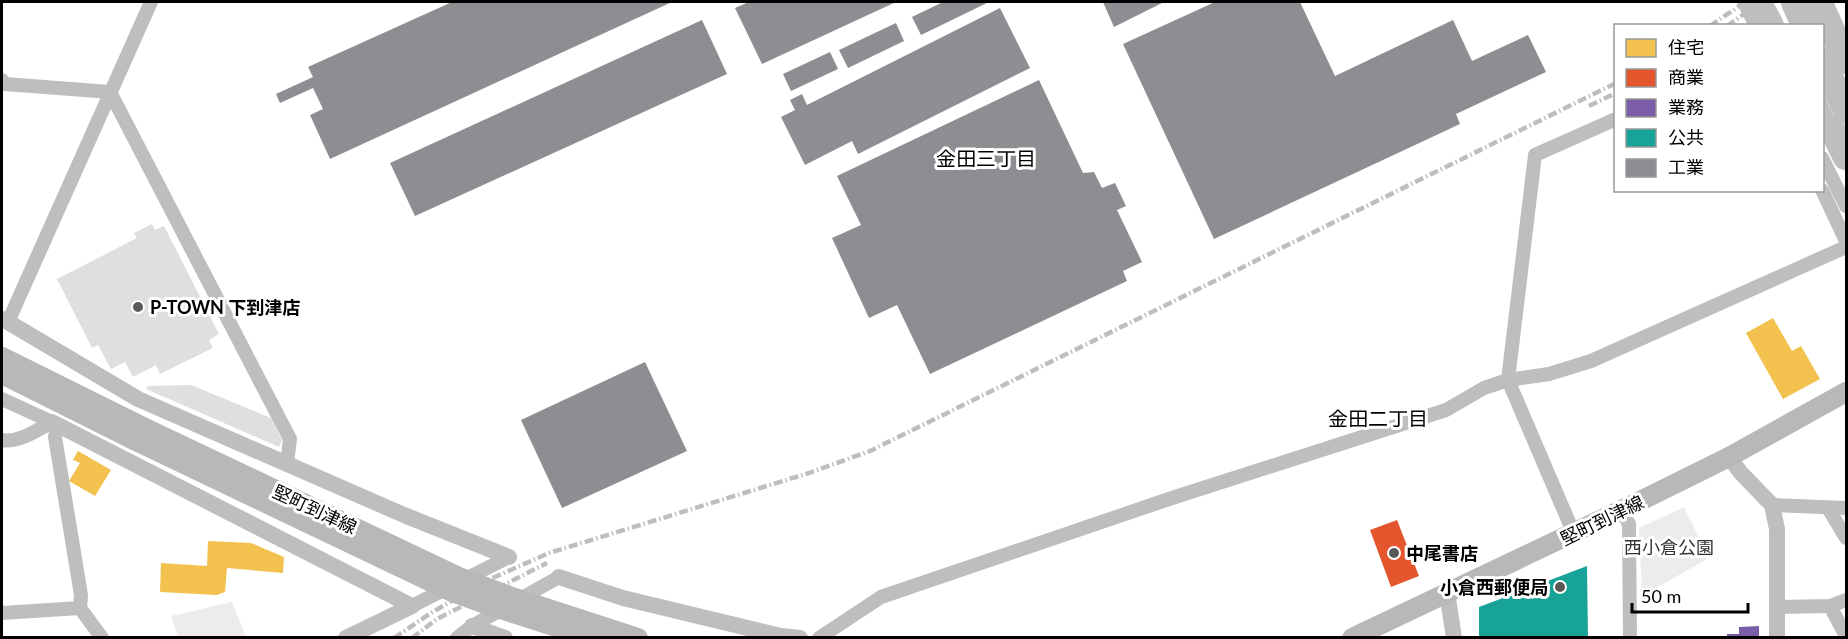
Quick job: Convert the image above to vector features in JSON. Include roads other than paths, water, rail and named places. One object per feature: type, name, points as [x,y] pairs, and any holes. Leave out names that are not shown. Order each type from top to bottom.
[{"type":"highway","points":[[1760,2],[1771,24]]},
{"type":"highway","points":[[1771,2],[1782,24]]},
{"type":"highway","points":[[1794,2],[1804,24]]},
{"type":"highway","points":[[1819,2],[1846,61]]},
{"type":"highway","points":[[1824,66],[1846,110]]},
{"type":"highway","points":[[1824,112],[1846,157]]},
{"type":"highway","points":[[1824,128],[1846,169]]},
{"type":"main road","name":"堅町到津線","points":[[2,357],[139,434],[450,591],[591,638]]},
{"type":"main road","name":"堅町到津線","points":[[2,374],[459,577],[512,597],[638,638]]},
{"type":"main road","name":"堅町到津線","points":[[1352,638],[1574,534],[1729,457],[1846,392]]},
{"type":"street","points":[[151,2],[5,320],[138,399],[404,515],[509,557]]},
{"type":"street","points":[[1744,2],[1755,24]]},
{"type":"street","points":[[1811,2],[1822,24]]},
{"type":"street","points":[[1798,24],[1832,2]]},
{"type":"street","points":[[1824,28],[1846,71]]},
{"type":"street","points":[[3,85],[110,92]]},
{"type":"street","points":[[110,92],[290,439],[287,464]]},
{"type":"street","points":[[1574,534],[1508,380],[1535,155],[1614,120]]},
{"type":"street","points":[[1824,128],[1846,173]]},
{"type":"street","points":[[1824,162],[1846,206]]},
{"type":"street","points":[[1823,192],[1846,241]]},
{"type":"street","points":[[819,638],[881,597],[1172,498],[1446,410],[1484,388],[1508,380],[1549,374],[1591,361],[1846,247]]},
{"type":"street","points":[[2,399],[55,423],[412,606]]},
{"type":"street","points":[[2,440],[9,441],[55,423]]},
{"type":"street","points":[[55,423],[55,437],[81,595],[80,608],[102,638]]},
{"type":"street","points":[[1729,457],[1772,505],[1778,528],[1777,638]]},
{"type":"street","points":[[1772,505],[1846,508]]},
{"type":"street","points":[[1828,508],[1846,538]]},
{"type":"street","points":[[1622,510],[1629,524],[1630,638]]},
{"type":"street","points":[[346,638],[509,557]]},
{"type":"street","points":[[457,638],[472,626],[559,577],[623,598],[781,636],[800,638]]},
{"type":"street","points":[[1447,592],[1454,638]]},
{"type":"street","points":[[1777,607],[1830,606],[1846,600]]},
{"type":"street","points":[[1830,606],[1846,636]]},
{"type":"street","points":[[2,613],[80,608]]},
{"type":"street","points":[[472,626],[505,638]]},
{"type":"railway","points":[[1713,24],[1745,2]]},
{"type":"railway","points":[[1730,24],[1761,2]]},
{"type":"railway","points":[[394,638],[431,613],[488,580],[549,553],[809,473],[870,451],[1614,84]]},
{"type":"railway","points":[[1589,106],[1614,94]]},
{"type":"railway","points":[[412,638],[437,619],[547,563]]},
{"type":"place","name":"P-TOWN 下到津店","points":[[138,307]]},
{"type":"place","name":"中尾書店","points":[[1394,553]]},
{"type":"place","name":"小倉西郵便局","points":[[1560,587]]},
{"type":"district","name":"金田三丁目","points":[[986,158]]},
{"type":"district","name":"金田二丁目","points":[[1378,418]]},
{"type":"park label","name":"西小倉公園","points":[[1669,547]]}]
